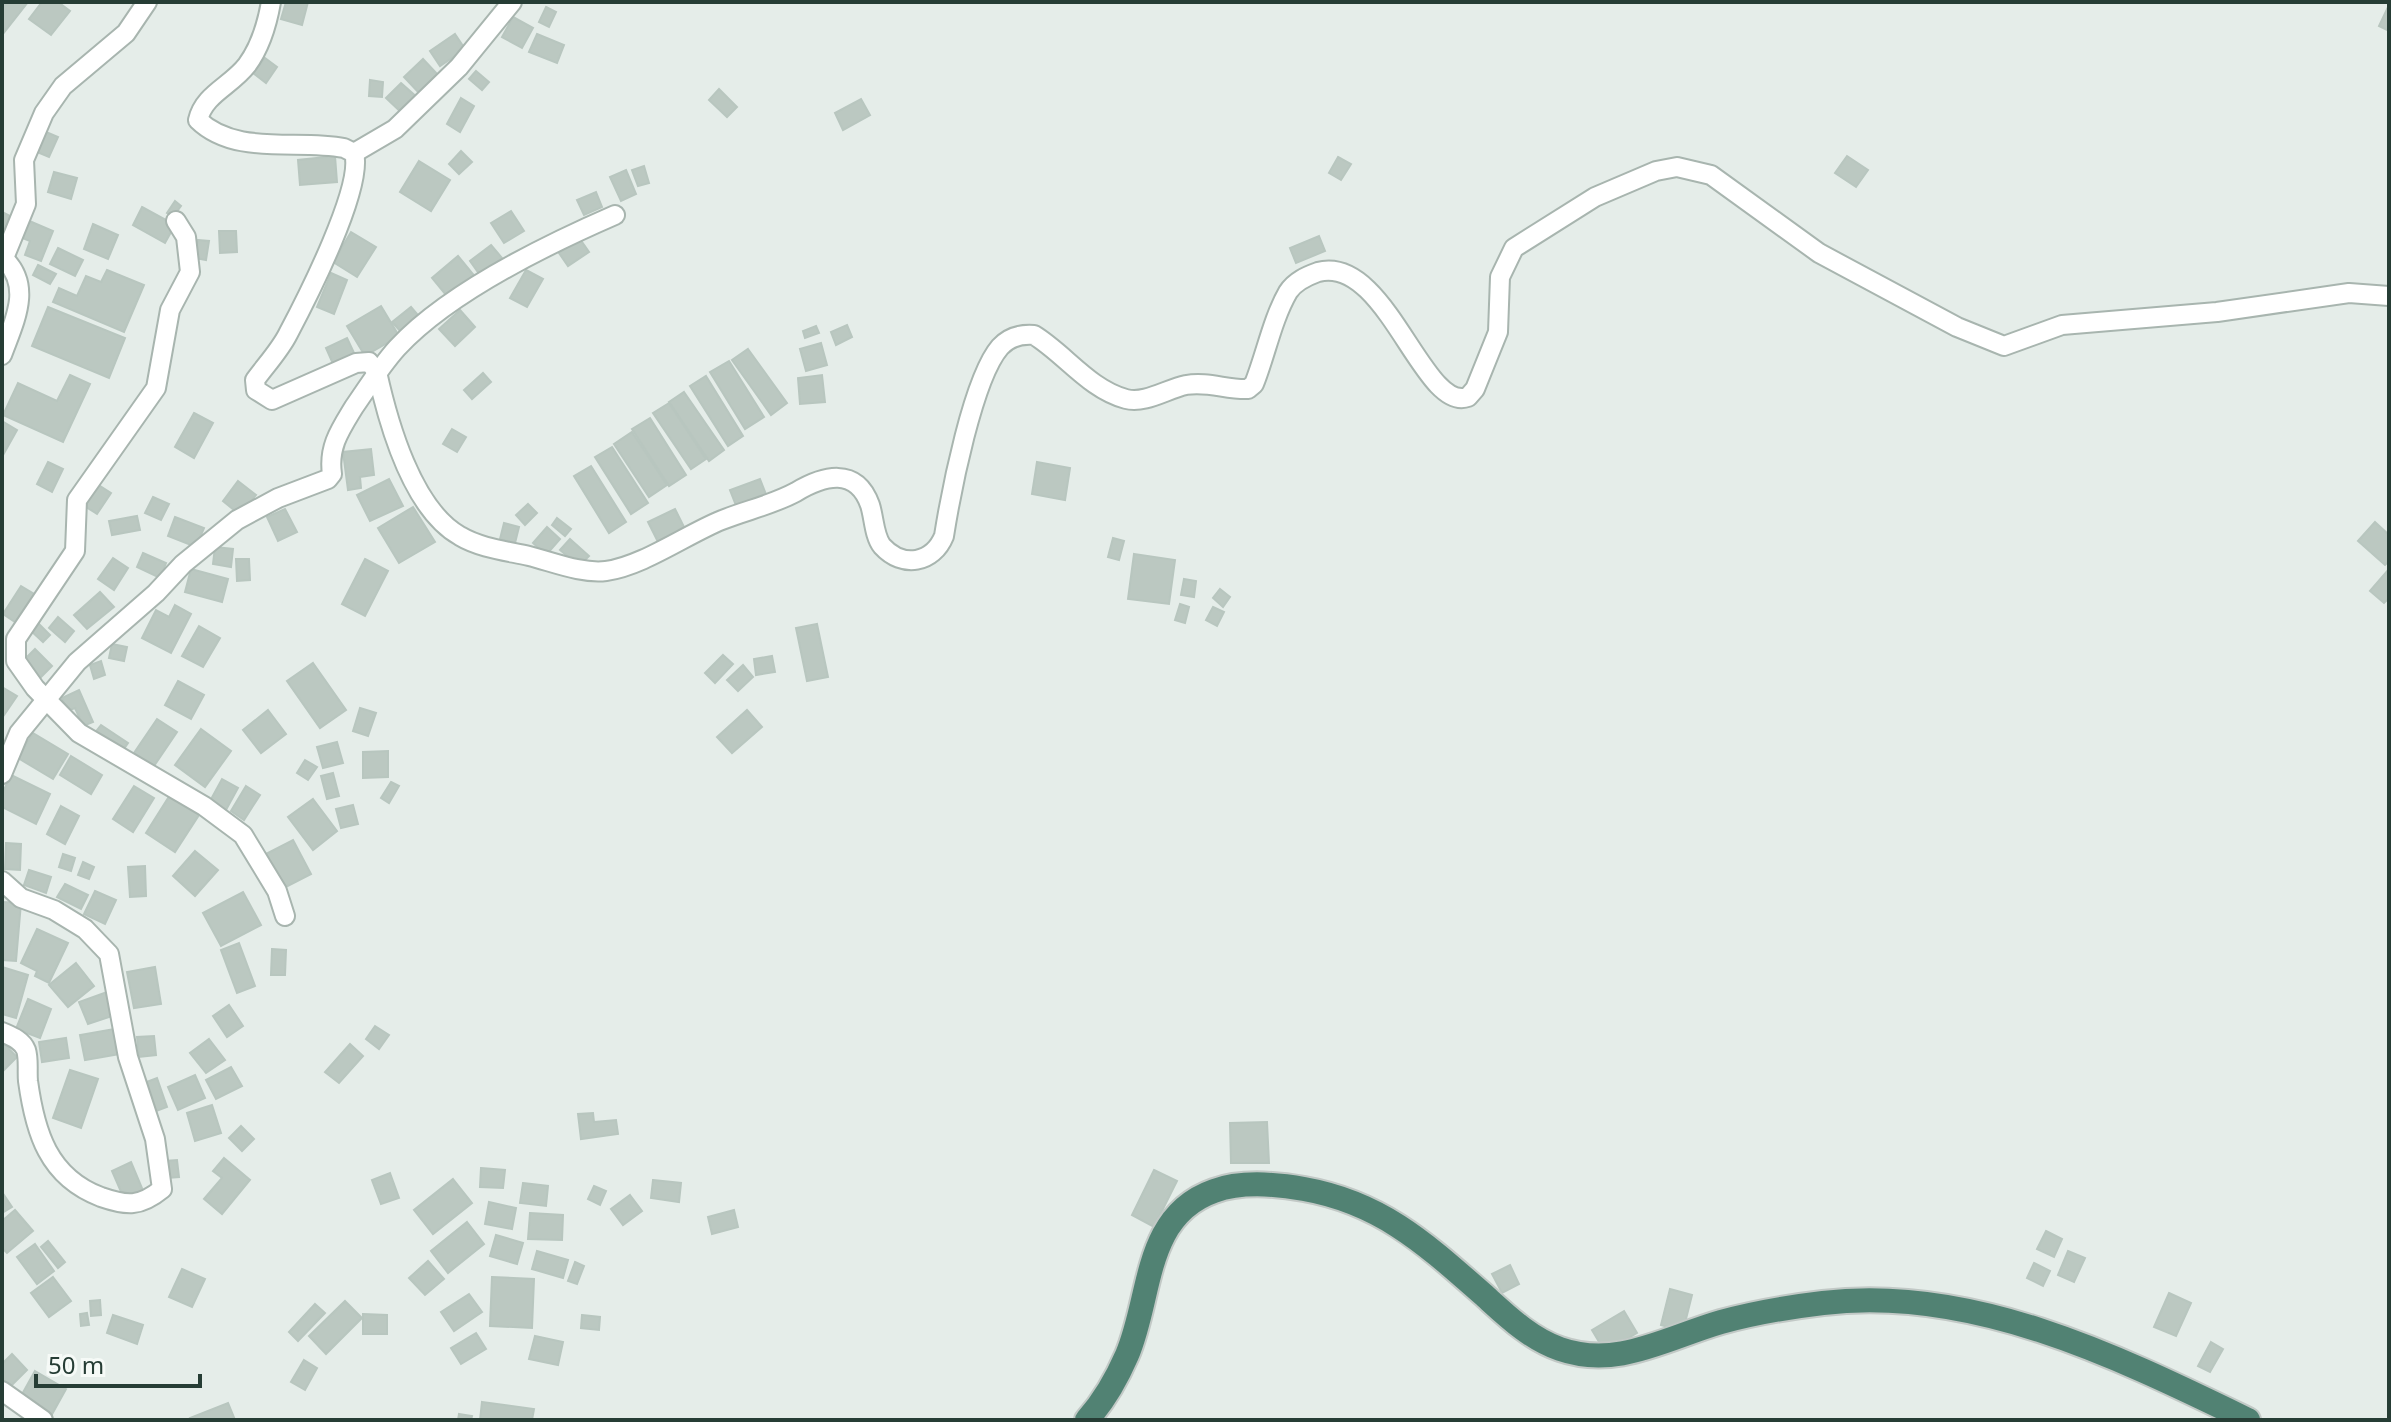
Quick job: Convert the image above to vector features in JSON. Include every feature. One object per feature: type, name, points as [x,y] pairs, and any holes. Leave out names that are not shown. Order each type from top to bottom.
[{"type":"highway","points":[[1087,1420],[1098,1407],[1127,1354],[1153,1256],[1165,1229],[1176,1214],[1196,1198],[1218,1190],[1252,1185],[1331,1194],[1366,1206],[1401,1225],[1533,1335],[1558,1349],[1590,1357],[1628,1355],[1722,1322],[1769,1311],[1827,1302],[1880,1301],[1955,1309],[2054,1334],[2248,1420]]},
{"type":"street","points":[[2,355],[21,296],[18,278],[3,258],[26,204],[24,160],[44,113],[63,86],[126,33],[147,2]]},
{"type":"street","points":[[271,2],[265,33],[247,65],[226,87],[209,98],[198,120],[210,131],[225,137],[260,143],[331,145],[354,153],[395,129],[459,67],[512,2]]},
{"type":"street","points":[[354,153],[353,186],[335,234],[287,337],[255,380],[256,390],[272,400],[286,397],[364,361],[377,372],[404,466],[444,524],[460,537],[479,543],[576,568],[604,572],[622,567],[723,520],[775,503],[815,480],[840,477],[852,482],[869,502],[880,544],[898,557],[912,562],[927,558],[939,547],[984,374],[999,348],[1011,339],[1034,335],[1092,381],[1127,399],[1140,401],[1188,385],[1211,383],[1248,389],[1254,384],[1290,289],[1304,277],[1338,269],[1356,280],[1389,315],[1438,386],[1462,399],[1475,389],[1498,332],[1500,277],[1514,248],[1595,197],[1656,171],[1677,167],[1711,175],[1819,253],[1957,327],[2004,346],[2062,325],[2203,314],[2349,293],[2389,296]]},
{"type":"street","points":[[2,774],[19,733],[77,662],[212,538],[278,498],[328,479],[335,441],[377,372],[416,330],[550,243],[615,215]]},
{"type":"street","points":[[176,221],[186,237],[190,272],[170,310],[156,388],[77,500],[75,551],[16,639],[16,661],[24,675],[49,699],[64,720],[102,749],[204,806],[243,835],[277,891],[285,916]]},
{"type":"street","points":[[2,881],[21,898],[54,910],[85,929],[109,954],[128,1057],[155,1139],[162,1189],[146,1202],[127,1206],[90,1193],[69,1180],[46,1155],[35,1125],[26,1049],[17,1039],[2,1032]]},
{"type":"street","points":[[2,1391],[43,1420]]},
{"type":"building","points":[[2,2],[28,2],[2,35]]},
{"type":"building","points":[[42,2],[58,2],[70,11],[51,35],[29,19]]},
{"type":"building","points":[[286,2],[308,2],[302,25],[281,19]]},
{"type":"building","points":[[2389,5],[2389,31],[2379,26]]},
{"type":"building","points":[[546,7],[556,12],[549,27],[539,22]]},
{"type":"building","points":[[513,17],[533,28],[522,48],[502,37]]},
{"type":"building","points":[[455,34],[465,49],[440,66],[430,51]]},
{"type":"building","points":[[537,34],[564,45],[557,63],[529,52]]},
{"type":"building","points":[[265,58],[277,67],[266,83],[253,73]]},
{"type":"building","points":[[423,59],[439,76],[421,95],[404,77]]},
{"type":"building","points":[[476,71],[489,82],[482,90],[469,79]]},
{"type":"building","points":[[370,80],[383,82],[382,97],[369,96]]},
{"type":"building","points":[[401,83],[418,98],[403,114],[386,98]]},
{"type":"building","points":[[719,89],[737,107],[727,117],[709,100]]},
{"type":"building","points":[[461,98],[474,106],[460,132],[447,124]]},
{"type":"building","points":[[861,99],[870,115],[843,130],[835,113]]},
{"type":"building","points":[[46,132],[58,137],[49,157],[37,152]]},
{"type":"building","points":[[461,151],[472,162],[459,174],[449,164]]},
{"type":"building","points":[[335,156],[337,182],[300,185],[298,160]]},
{"type":"building","points":[[1847,156],[1868,170],[1856,187],[1835,173]]},
{"type":"building","points":[[1338,157],[1351,164],[1341,180],[1329,173]]},
{"type":"building","points":[[419,161],[450,180],[431,211],[400,192]]},
{"type":"building","points":[[644,166],[649,183],[638,186],[632,170]]},
{"type":"building","points":[[626,170],[636,194],[621,201],[610,177]]},
{"type":"building","points":[[54,172],[77,178],[71,199],[48,192]]},
{"type":"building","points":[[596,192],[602,207],[584,215],[577,200]]},
{"type":"building","points":[[175,201],[181,206],[173,217],[167,213]]},
{"type":"building","points":[[142,207],[175,225],[165,243],[133,225]]},
{"type":"building","points":[[511,211],[524,231],[504,243],[491,223]]},
{"type":"building","points":[[2,212],[10,216],[2,237]]},
{"type":"building","points":[[27,220],[53,231],[41,261],[25,255],[30,241],[20,237]]},
{"type":"building","points":[[93,224],[118,235],[108,259],[84,249]]},
{"type":"building","points":[[219,231],[236,231],[237,252],[220,253]]},
{"type":"building","points":[[351,232],[376,247],[357,277],[333,262]]},
{"type":"building","points":[[1319,236],[1325,251],[1296,263],[1290,248]]},
{"type":"building","points":[[580,239],[589,252],[568,266],[559,253]]},
{"type":"building","points":[[198,240],[209,241],[206,260],[195,258]]},
{"type":"building","points":[[491,245],[502,258],[480,275],[470,261]]},
{"type":"building","points":[[58,248],[83,260],[75,276],[50,264]]},
{"type":"building","points":[[458,256],[477,279],[451,301],[432,278]]},
{"type":"building","points":[[38,265],[56,274],[50,284],[33,275]]},
{"type":"building","points":[[107,270],[144,285],[124,332],[53,302],[59,288],[77,296],[86,276],[101,282]]},
{"type":"building","points":[[526,270],[543,279],[527,307],[510,298]]},
{"type":"building","points":[[331,273],[347,280],[334,314],[317,307]]},
{"type":"building","points":[[381,306],[399,336],[365,356],[347,326]]},
{"type":"building","points":[[48,307],[125,338],[109,378],[32,346]]},
{"type":"building","points":[[411,307],[422,320],[404,335],[392,322]]},
{"type":"building","points":[[460,310],[475,327],[455,346],[439,329]]},
{"type":"building","points":[[847,325],[852,337],[836,345],[831,332]]},
{"type":"building","points":[[816,326],[819,333],[805,338],[803,331]]},
{"type":"building","points":[[347,338],[355,355],[334,366],[326,348]]},
{"type":"building","points":[[821,343],[827,365],[806,371],[800,349]]},
{"type":"building","points":[[748,349],[787,403],[771,415],[732,360]]},
{"type":"building","points":[[729,361],[764,417],[745,429],[710,372]]},
{"type":"building","points":[[483,373],[491,382],[472,399],[464,390]]},
{"type":"building","points":[[70,375],[90,384],[63,442],[3,415],[18,383],[57,401]]},
{"type":"building","points":[[822,375],[825,402],[800,404],[798,378]]},
{"type":"building","points":[[706,376],[743,436],[728,446],[690,386]]},
{"type":"building","points":[[684,392],[724,450],[709,461],[669,402]]},
{"type":"building","points":[[669,403],[706,459],[691,469],[653,413]]},
{"type":"building","points":[[194,413],[213,423],[194,458],[175,447]]},
{"type":"building","points":[[650,418],[686,475],[669,486],[632,429]]},
{"type":"building","points":[[2,421],[17,430],[2,457]]},
{"type":"building","points":[[452,429],[466,437],[457,452],[443,444]]},
{"type":"building","points":[[632,432],[667,485],[649,497],[614,444]]},
{"type":"building","points":[[612,447],[648,503],[631,514],[595,457]]},
{"type":"building","points":[[371,449],[374,475],[360,477],[361,488],[348,490],[343,452]]},
{"type":"building","points":[[48,462],[63,469],[52,492],[37,484]]},
{"type":"building","points":[[1037,462],[1070,468],[1065,500],[1032,494]]},
{"type":"building","points":[[591,466],[626,522],[609,533],[574,476]]},
{"type":"building","points":[[389,479],[403,506],[370,521],[357,495]]},
{"type":"building","points":[[760,479],[767,497],[737,508],[730,490]]},
{"type":"building","points":[[238,481],[256,495],[240,515],[223,501]]},
{"type":"building","points":[[97,484],[111,493],[97,514],[83,505]]},
{"type":"building","points":[[153,497],[169,504],[161,520],[145,513]]},
{"type":"building","points":[[528,504],[537,513],[525,525],[516,515]]},
{"type":"building","points":[[413,507],[435,542],[399,563],[378,528]]},
{"type":"building","points":[[285,509],[297,532],[278,541],[267,517]]},
{"type":"building","points":[[675,509],[685,529],[658,542],[648,522]]},
{"type":"building","points":[[137,516],[140,530],[112,535],[109,521]]},
{"type":"building","points":[[175,517],[204,528],[196,547],[168,536]]},
{"type":"building","points":[[557,518],[571,529],[565,536],[552,525]]},
{"type":"building","points":[[2375,522],[2389,535],[2389,561],[2385,565],[2358,541]]},
{"type":"building","points":[[504,523],[519,527],[515,543],[500,539]]},
{"type":"building","points":[[547,527],[560,539],[546,555],[533,543]]},
{"type":"building","points":[[1113,538],[1124,541],[1119,560],[1108,557]]},
{"type":"building","points":[[570,539],[589,556],[579,566],[560,550]]},
{"type":"building","points":[[215,547],[233,549],[231,567],[213,564]]},
{"type":"building","points":[[143,553],[166,563],[160,578],[137,567]]},
{"type":"building","points":[[1134,554],[1175,560],[1169,604],[1128,599]]},
{"type":"building","points":[[113,558],[128,568],[114,590],[98,579]]},
{"type":"building","points":[[236,559],[249,559],[250,580],[237,581]]},
{"type":"building","points":[[365,559],[388,571],[365,616],[342,604]]},
{"type":"building","points":[[191,569],[228,579],[222,602],[185,592]]},
{"type":"building","points":[[2389,569],[2389,598],[2384,603],[2370,591]]},
{"type":"building","points":[[1184,579],[1196,581],[1194,597],[1181,595]]},
{"type":"building","points":[[21,586],[36,595],[18,624],[3,614]]},
{"type":"building","points":[[1220,589],[1230,597],[1223,607],[1213,598]]},
{"type":"building","points":[[100,592],[114,607],[87,629],[74,615]]},
{"type":"building","points":[[1180,604],[1189,607],[1185,623],[1175,620]]},
{"type":"building","points":[[175,605],[191,614],[171,653],[142,638],[156,610],[169,617]]},
{"type":"building","points":[[1213,607],[1224,612],[1217,626],[1206,620]]},
{"type":"building","points":[[58,617],[74,631],[65,642],[49,628]]},
{"type":"building","points":[[37,622],[50,635],[43,642],[29,629]]},
{"type":"building","points":[[817,624],[828,677],[807,681],[796,628]]},
{"type":"building","points":[[199,626],[220,638],[203,667],[182,656]]},
{"type":"building","points":[[112,644],[127,647],[124,661],[109,658]]},
{"type":"building","points":[[35,649],[52,666],[40,678],[23,661]]},
{"type":"building","points":[[723,655],[733,664],[715,683],[705,673]]},
{"type":"building","points":[[772,656],[775,672],[756,675],[754,659]]},
{"type":"building","points":[[101,661],[105,675],[94,679],[90,665]]},
{"type":"building","points":[[313,663],[346,710],[320,728],[287,681]]},
{"type":"building","points":[[743,665],[753,677],[738,691],[727,680]]},
{"type":"building","points":[[178,681],[204,695],[191,719],[165,705]]},
{"type":"building","points":[[2,687],[17,696],[2,718]]},
{"type":"building","points":[[79,690],[93,722],[83,726],[75,708],[67,711],[62,698]]},
{"type":"building","points":[[360,708],[376,713],[368,736],[353,731]]},
{"type":"building","points":[[268,710],[286,734],[261,753],[243,730]]},
{"type":"building","points":[[747,710],[762,727],[732,753],[717,737]]},
{"type":"building","points":[[157,719],[177,732],[154,766],[134,753]]},
{"type":"building","points":[[101,725],[128,743],[121,753],[94,734]]},
{"type":"building","points":[[201,729],[231,751],[205,787],[175,765]]},
{"type":"building","points":[[33,733],[68,754],[53,779],[18,758]]},
{"type":"building","points":[[337,742],[343,763],[323,768],[317,747]]},
{"type":"building","points":[[388,751],[388,777],[363,778],[363,752]]},
{"type":"building","points":[[71,756],[102,775],[91,794],[60,775]]},
{"type":"building","points":[[305,760],[317,767],[308,780],[297,773]]},
{"type":"building","points":[[333,773],[339,796],[327,799],[321,776]]},
{"type":"building","points":[[11,775],[50,794],[36,824],[2,807],[2,794]]},
{"type":"building","points":[[222,779],[238,788],[226,810],[210,801]]},
{"type":"building","points":[[391,782],[399,786],[389,803],[381,798]]},
{"type":"building","points":[[134,786],[154,798],[133,832],[113,819]]},
{"type":"building","points":[[246,786],[260,795],[244,820],[231,811]]},
{"type":"building","points":[[170,795],[199,815],[175,852],[146,833]]},
{"type":"building","points":[[313,799],[337,831],[313,850],[288,817]]},
{"type":"building","points":[[353,805],[358,824],[341,828],[336,809]]},
{"type":"building","points":[[61,806],[79,816],[65,844],[47,834]]},
{"type":"building","points":[[293,840],[311,874],[284,888],[266,854]]},
{"type":"building","points":[[6,843],[21,844],[20,870],[5,869]]},
{"type":"building","points":[[195,851],[218,870],[195,896],[173,876]]},
{"type":"building","points":[[63,854],[75,858],[71,871],[59,867]]},
{"type":"building","points":[[83,862],[94,867],[89,879],[78,875]]},
{"type":"building","points":[[145,866],[146,896],[130,897],[128,867]]},
{"type":"building","points":[[29,870],[51,877],[46,893],[24,885]]},
{"type":"building","points":[[65,884],[88,895],[81,909],[57,897]]},
{"type":"building","points":[[95,891],[116,900],[105,924],[84,914]]},
{"type":"building","points":[[243,892],[261,925],[221,946],[203,913]]},
{"type":"building","points":[[2,902],[21,903],[16,961],[2,960]]},
{"type":"building","points":[[37,929],[68,943],[49,983],[35,976],[37,971],[21,963]]},
{"type":"building","points":[[239,943],[255,986],[237,993],[221,950]]},
{"type":"building","points":[[272,949],[286,950],[285,975],[271,975]]},
{"type":"building","points":[[76,963],[94,986],[68,1007],[49,985]]},
{"type":"building","points":[[2,967],[28,975],[16,1018],[2,1014]]},
{"type":"building","points":[[155,967],[161,1004],[134,1008],[127,972]]},
{"type":"building","points":[[107,992],[115,1015],[88,1024],[79,1002]]},
{"type":"building","points":[[28,999],[51,1009],[40,1038],[16,1029]]},
{"type":"building","points":[[229,1005],[243,1026],[227,1037],[213,1016]]},
{"type":"building","points":[[375,1026],[389,1035],[379,1049],[366,1039]]},
{"type":"building","points":[[115,1029],[120,1054],[85,1060],[80,1035]]},
{"type":"building","points":[[154,1036],[156,1055],[139,1057],[137,1037]]},
{"type":"building","points":[[66,1038],[69,1058],[42,1062],[39,1042]]},
{"type":"building","points":[[209,1039],[225,1060],[206,1073],[190,1053]]},
{"type":"building","points":[[2,1042],[17,1057],[2,1072]]},
{"type":"building","points":[[350,1044],[363,1056],[339,1083],[325,1072]]},
{"type":"building","points":[[231,1067],[242,1086],[216,1099],[206,1080]]},
{"type":"building","points":[[70,1070],[98,1079],[81,1128],[53,1118]]},
{"type":"building","points":[[195,1075],[205,1098],[178,1110],[168,1087]]},
{"type":"building","points":[[157,1078],[167,1107],[151,1113],[141,1084]]},
{"type":"building","points":[[212,1105],[221,1133],[195,1141],[187,1113]]},
{"type":"building","points":[[593,1113],[594,1122],[616,1120],[618,1134],[581,1139],[578,1114]]},
{"type":"building","points":[[1267,1122],[1269,1163],[1231,1163],[1230,1123]]},
{"type":"building","points":[[241,1126],[254,1139],[242,1151],[229,1138]]},
{"type":"building","points":[[224,1158],[250,1180],[222,1214],[204,1199],[222,1178],[213,1171]]},
{"type":"building","points":[[177,1160],[179,1177],[167,1178],[165,1161]]},
{"type":"building","points":[[131,1162],[144,1193],[125,1201],[112,1171]]},
{"type":"building","points":[[481,1168],[505,1170],[503,1188],[480,1187]]},
{"type":"building","points":[[1154,1170],[1177,1181],[1154,1227],[1132,1215]]},
{"type":"building","points":[[390,1173],[399,1198],[381,1204],[372,1180]]},
{"type":"building","points":[[453,1179],[472,1203],[433,1234],[414,1210]]},
{"type":"building","points":[[653,1180],[681,1183],[679,1202],[651,1198]]},
{"type":"building","points":[[523,1183],[548,1186],[546,1206],[520,1203]]},
{"type":"building","points":[[594,1186],[606,1191],[600,1205],[588,1199]]},
{"type":"building","points":[[2,1192],[12,1207],[2,1213]]},
{"type":"building","points":[[630,1195],[642,1211],[623,1225],[611,1209]]},
{"type":"building","points":[[489,1202],[516,1208],[512,1229],[485,1224]]},
{"type":"building","points":[[15,1210],[33,1231],[7,1253],[2,1248],[2,1221]]},
{"type":"building","points":[[734,1210],[738,1227],[712,1234],[708,1217]]},
{"type":"building","points":[[530,1213],[563,1215],[562,1240],[528,1239]]},
{"type":"building","points":[[467,1222],[484,1244],[448,1273],[431,1251]]},
{"type":"building","points":[[2046,1231],[2062,1239],[2054,1257],[2037,1249]]},
{"type":"building","points":[[496,1235],[523,1243],[517,1264],[490,1256]]},
{"type":"building","points":[[48,1241],[65,1262],[58,1268],[41,1247]]},
{"type":"building","points":[[35,1244],[54,1271],[37,1284],[17,1257]]},
{"type":"building","points":[[537,1251],[568,1260],[563,1278],[532,1269]]},
{"type":"building","points":[[2068,1251],[2085,1258],[2074,1282],[2058,1275]]},
{"type":"building","points":[[428,1261],[444,1279],[425,1295],[409,1278]]},
{"type":"building","points":[[575,1262],[584,1266],[577,1284],[568,1281]]},
{"type":"building","points":[[2034,1263],[2050,1271],[2043,1286],[2027,1278]]},
{"type":"building","points":[[1510,1265],[1519,1284],[1502,1293],[1492,1274]]},
{"type":"building","points":[[182,1269],[205,1279],[192,1307],[169,1297]]},
{"type":"building","points":[[53,1277],[71,1301],[49,1317],[31,1293]]},
{"type":"building","points":[[492,1277],[534,1279],[532,1328],[490,1326]]},
{"type":"building","points":[[1670,1289],[1692,1295],[1683,1331],[1661,1325]]},
{"type":"building","points":[[2169,1293],[2191,1303],[2176,1336],[2154,1327]]},
{"type":"building","points":[[469,1294],[482,1312],[454,1331],[441,1312]]},
{"type":"building","points":[[100,1300],[101,1315],[91,1316],[90,1301]]},
{"type":"building","points":[[345,1301],[362,1318],[326,1354],[309,1336]]},
{"type":"building","points":[[315,1304],[325,1313],[298,1341],[289,1332]]},
{"type":"building","points":[[1624,1311],[1637,1333],[1605,1352],[1592,1330]]},
{"type":"building","points":[[87,1313],[89,1325],[81,1326],[80,1314]]},
{"type":"building","points":[[363,1314],[387,1315],[387,1334],[363,1334]]},
{"type":"building","points":[[113,1315],[143,1325],[137,1344],[107,1333]]},
{"type":"building","points":[[582,1315],[600,1317],[599,1330],[581,1328]]},
{"type":"building","points":[[476,1333],[486,1349],[461,1364],[451,1348]]},
{"type":"building","points":[[535,1336],[563,1342],[558,1365],[529,1359]]},
{"type":"building","points":[[2211,1342],[2223,1349],[2210,1372],[2198,1366]]},
{"type":"building","points":[[12,1354],[27,1370],[8,1389],[2,1384],[2,1364]]},
{"type":"building","points":[[304,1360],[317,1368],[305,1390],[291,1382]]},
{"type":"building","points":[[35,1371],[66,1389],[51,1416],[20,1398]]},
{"type":"building","points":[[482,1402],[534,1409],[532,1420],[480,1420]]},
{"type":"building","points":[[228,1403],[235,1420],[190,1418]]},
{"type":"building","points":[[459,1414],[472,1416],[471,1420],[458,1420]]}]
